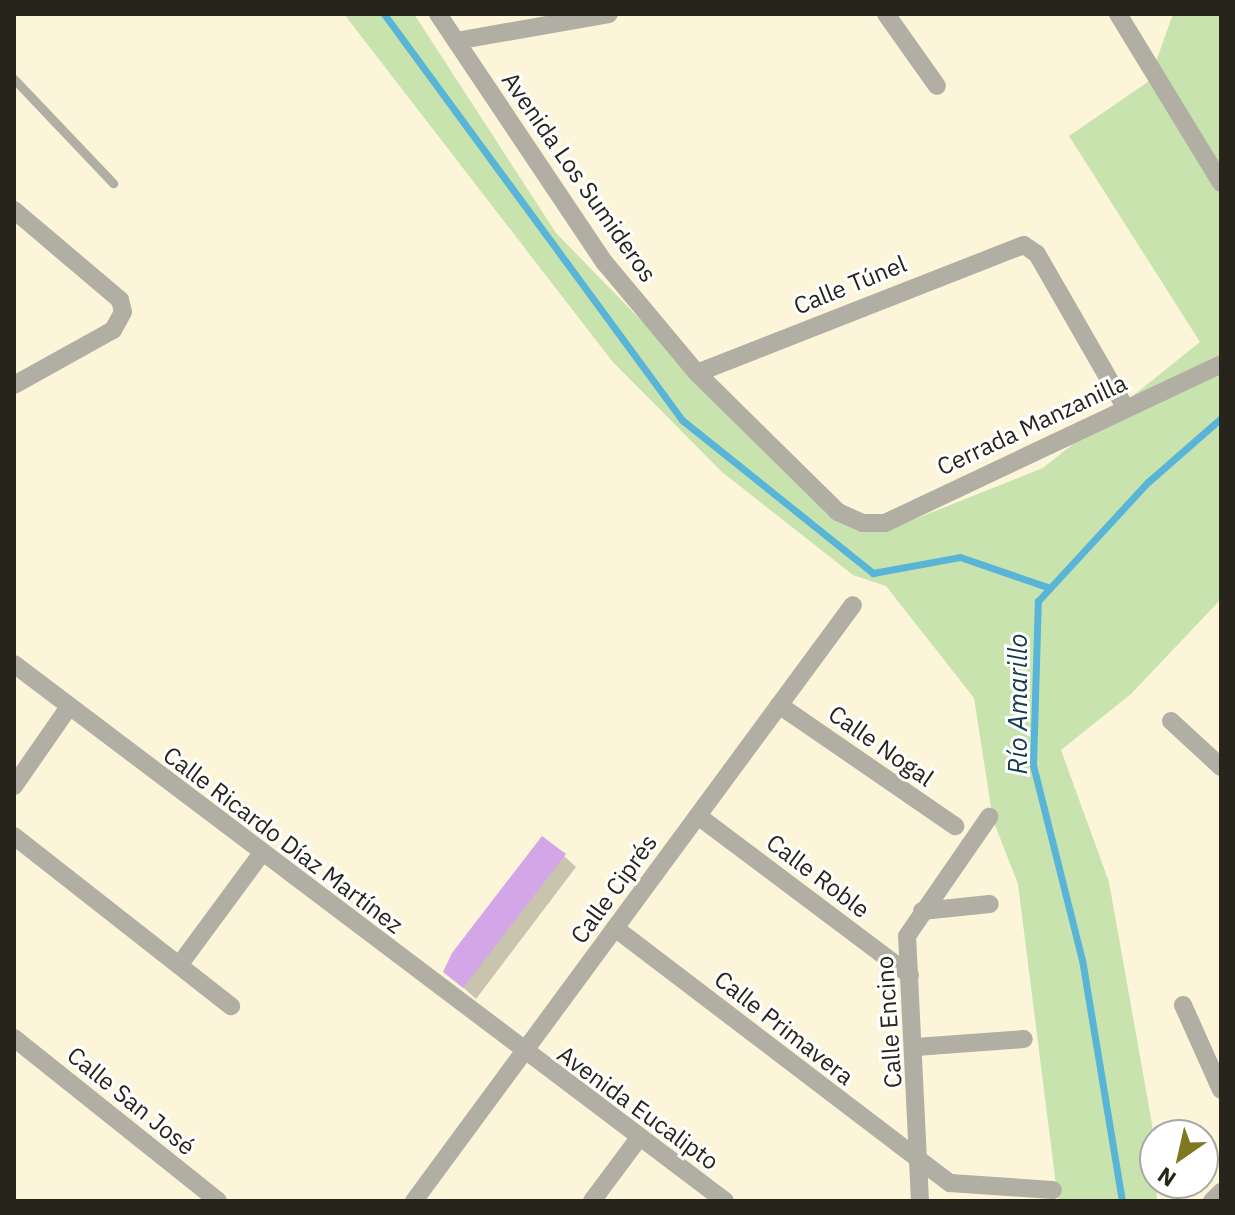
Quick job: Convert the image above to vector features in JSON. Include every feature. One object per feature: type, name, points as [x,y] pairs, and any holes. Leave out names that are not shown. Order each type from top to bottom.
[{"type":"street","name":"Avenida Los Sumideros","points":[[438,14],[605,263],[697,373],[838,512],[863,523]]},
{"type":"street","points":[[456,41],[609,14]]},
{"type":"street","points":[[886,14],[937,86]]},
{"type":"street","points":[[1118,14],[1221,183]]},
{"type":"street","points":[[14,210],[120,300],[123,312],[113,330],[14,385]]},
{"type":"street","name":"Calle Túnel","points":[[697,373],[1024,245],[1037,254],[1125,407]]},
{"type":"street","name":"Cerrada Manzanilla","points":[[863,523],[885,523],[1221,364]]},
{"type":"street","name":"Calle Ciprés","points":[[414,1201],[853,605]]},
{"type":"street","name":"Calle Ricardo Díaz Martínez","points":[[14,664],[523,1053]]},
{"type":"street","name":"Calle Nogal","points":[[779,705],[955,826]]},
{"type":"street","points":[[14,786],[69,707]]},
{"type":"street","points":[[1171,721],[1221,767]]},
{"type":"street","name":"Calle Roble","points":[[698,816],[910,975]]},
{"type":"street","name":"Calle Encino","points":[[920,1201],[924,1167],[907,936],[989,817]]},
{"type":"street","points":[[14,836],[231,1006]]},
{"type":"street","points":[[180,964],[261,854]]},
{"type":"street","points":[[922,911],[990,904]]},
{"type":"street","name":"Calle Primavera","points":[[615,928],[924,1167],[950,1183],[1053,1190]]},
{"type":"street","points":[[1183,1005],[1221,1090]]},
{"type":"street","name":"Calle San José","points":[[14,1038],[218,1201]]},
{"type":"street","points":[[916,1047],[1024,1039]]},
{"type":"street","name":"Avenida Eucalipto","points":[[523,1053],[725,1201]]},
{"type":"street","points":[[592,1201],[639,1138]]},
{"type":"street","points":[[1212,1201],[1221,1192]]},
{"type":"lane","points":[[14,79],[113,183]]},
{"type":"green space","points":[[344,14],[414,14],[556,233],[821,505],[885,531],[1043,468],[1200,342],[1069,136],[1149,81],[1173,14],[1221,14],[1221,599],[1131,694],[1061,750],[1109,882],[1151,1119],[1139,1119],[1139,1199],[1157,1201],[1058,1201],[1018,884],[993,820],[974,698],[886,586],[853,575],[722,472],[612,361]]},
{"type":"building","points":[[542,836],[566,854],[463,988],[443,972],[452,953]]},
{"type":"waterway","points":[[384,14],[682,420],[873,573],[960,557],[1050,588]]},
{"type":"waterway","name":"Río Amarillo","points":[[1122,1201],[1082,960],[1033,765],[1038,601],[1148,482],[1221,418]]}]
